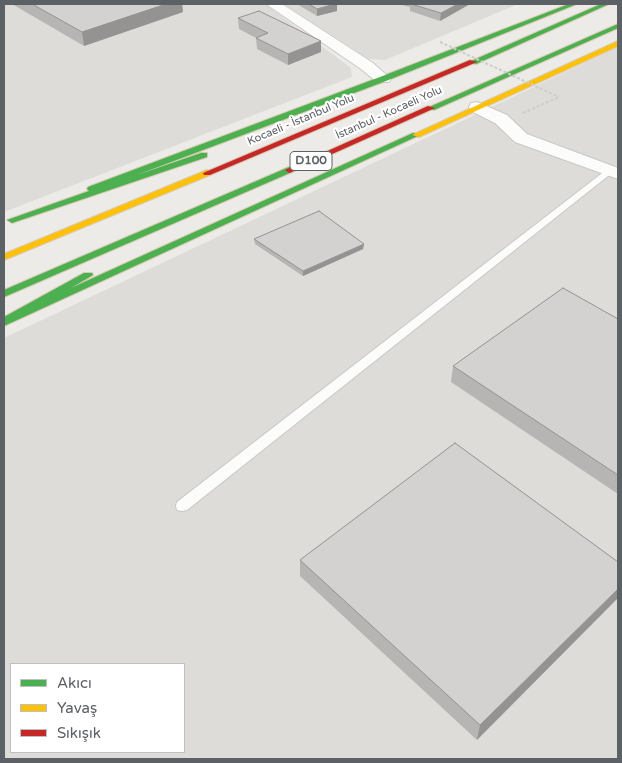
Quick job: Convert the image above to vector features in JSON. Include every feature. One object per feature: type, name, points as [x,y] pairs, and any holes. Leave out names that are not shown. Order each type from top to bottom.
[{"type":"main road","points":[[8,222],[133,172],[383,79],[574,4]]},
{"type":"main road","name":"Kocaeli - İstanbul Yolu","points":[[4,257],[380,101],[606,4]]},
{"type":"main road","name":"İstanbul - Kocaeli Yolu","points":[[4,294],[237,194],[618,26]]},
{"type":"main road","points":[[4,322],[618,43]]},
{"type":"main road","points":[[8,222],[274,132],[380,101]]},
{"type":"main road","points":[[4,322],[237,194]]},
{"type":"street","points":[[273,4],[368,66],[383,79]]},
{"type":"street","points":[[477,107],[501,119],[521,138],[614,172]]},
{"type":"lane","points":[[182,506],[614,172]]},
{"type":"path","points":[[440,42],[559,97],[520,114]]},
{"type":"shaded area","points":[[4,4],[265,4],[351,68],[352,77],[4,212]]},
{"type":"shaded area","points":[[284,4],[518,4],[385,60],[369,59]]},
{"type":"shaded area","points":[[618,47],[618,759],[4,759],[4,338]]},
{"type":"building","points":[[32,4],[166,4],[82,32]]},
{"type":"building","points":[[309,4],[335,4],[317,9]]},
{"type":"building","points":[[411,4],[458,4],[441,13]]},
{"type":"building","points":[[259,11],[321,41],[288,54],[256,38],[268,33],[238,18]]},
{"type":"building","points":[[319,211],[364,244],[303,271],[254,239]]},
{"type":"building","points":[[563,288],[618,319],[618,475],[453,366]]},
{"type":"building","points":[[455,443],[618,562],[618,589],[480,725],[300,560]]},
{"type":"traffic: fast","points":[[91,189],[383,79],[574,4]]},
{"type":"traffic: fast","points":[[473,62],[606,4]]},
{"type":"traffic: fast","points":[[431,108],[618,26]]},
{"type":"traffic: fast","points":[[4,323],[416,135]]},
{"type":"traffic: fast","points":[[12,220],[204,155]]},
{"type":"traffic: fast","points":[[4,294],[289,170]]},
{"type":"traffic: fast","points":[[4,321],[88,275]]},
{"type":"traffic: slow","points":[[416,135],[618,43]]},
{"type":"traffic: slow","points":[[4,257],[207,173]]},
{"type":"traffic: jam","points":[[207,173],[473,62]]},
{"type":"traffic: jam","points":[[289,170],[431,108]]}]
